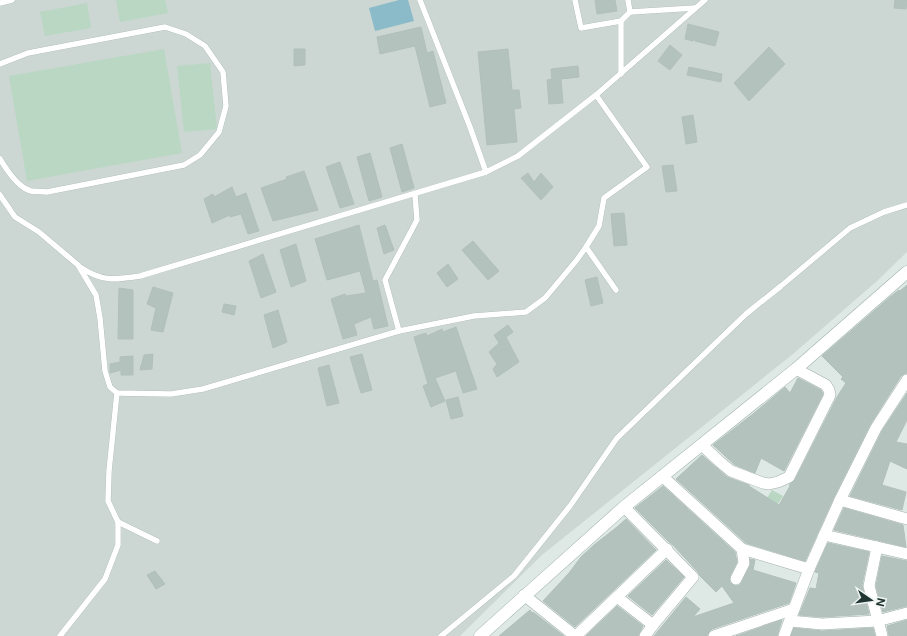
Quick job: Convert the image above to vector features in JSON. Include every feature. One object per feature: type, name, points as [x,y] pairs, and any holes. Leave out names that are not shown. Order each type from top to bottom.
[{"type":"street","points":[[480,636],[624,507],[796,369],[907,272]]},
{"type":"street","points":[[702,445],[731,471],[763,483],[769,484],[778,482],[789,477],[830,395],[830,390],[826,386],[796,369]]},
{"type":"street","points":[[786,635],[809,569],[840,500],[876,428],[907,380]]},
{"type":"street","points":[[662,476],[742,549],[809,569]]},
{"type":"street","points":[[840,500],[907,519]]},
{"type":"street","points":[[617,597],[651,632],[693,577],[624,507]]},
{"type":"street","points":[[907,516],[907,524]]},
{"type":"street","points":[[824,535],[907,554]]},
{"type":"street","points":[[877,547],[869,586],[882,636]]},
{"type":"street","points":[[524,595],[575,636],[667,549]]},
{"type":"street","points":[[736,579],[744,563],[742,549]]},
{"type":"street","points":[[714,636],[794,609]]},
{"type":"street","points":[[790,621],[822,624],[877,621],[907,613]]},
{"type":"lane","points":[[0,3],[12,0]]},
{"type":"lane","points":[[420,0],[486,172]]},
{"type":"lane","points":[[574,0],[581,28],[621,21],[630,12],[695,8]]},
{"type":"lane","points":[[628,0],[630,12]]},
{"type":"lane","points":[[0,195],[15,216],[39,232],[87,272],[115,280],[140,276],[415,195],[486,172],[518,156],[596,95],[705,0]]},
{"type":"lane","points":[[621,21],[621,74]]},
{"type":"lane","points":[[0,64],[28,53],[165,27],[186,34],[205,46],[223,72],[226,106],[219,132],[200,155],[184,164],[47,192],[30,190],[18,183],[0,159]]},
{"type":"lane","points":[[78,265],[96,295],[100,318],[105,371],[110,387],[117,393],[171,394],[203,389],[399,331],[474,316],[526,312],[545,298],[586,247],[599,226],[604,198],[647,168],[596,95]]},
{"type":"lane","points":[[399,331],[385,280],[417,220],[415,195]]},
{"type":"lane","points":[[441,636],[514,576],[570,506],[617,438],[746,314],[850,228],[884,212],[907,205]]},
{"type":"lane","points":[[586,247],[616,290]]},
{"type":"lane","points":[[60,636],[105,579],[118,545],[118,522],[108,501],[109,471],[117,393]]},
{"type":"lane","points":[[118,522],[157,541]]},
{"type":"shaded area","points":[[12,0],[907,0],[907,252],[877,281],[793,354],[542,555],[460,636],[0,636],[0,3]]},
{"type":"green space","points":[[116,0],[165,0],[168,13],[120,22]]},
{"type":"green space","points":[[87,3],[91,28],[45,36],[40,12]]},
{"type":"green space","points":[[164,49],[182,153],[27,181],[9,76]]},
{"type":"green space","points":[[210,63],[217,129],[184,132],[177,66]]},
{"type":"green space","points":[[772,490],[783,496],[766,522],[756,515]]},
{"type":"water","points":[[399,0],[408,0],[414,21],[375,31],[369,8]]},
{"type":"building","points":[[595,0],[615,0],[617,11],[597,14]]},
{"type":"building","points":[[895,0],[907,0],[906,9],[894,8]]},
{"type":"building","points":[[688,24],[719,32],[715,46],[695,41],[696,37],[693,41],[685,39]]},
{"type":"building","points":[[421,27],[427,53],[433,51],[446,103],[430,107],[415,46],[380,54],[377,37]]},
{"type":"building","points":[[670,45],[682,55],[670,70],[658,61]]},
{"type":"building","points":[[769,47],[785,64],[749,101],[734,83]]},
{"type":"building","points":[[294,49],[305,49],[305,65],[294,66]]},
{"type":"building","points":[[508,49],[512,90],[519,90],[521,108],[514,109],[517,142],[487,145],[478,52]]},
{"type":"building","points":[[578,66],[579,77],[561,79],[563,103],[549,104],[547,80],[552,79],[551,69]]},
{"type":"building","points":[[689,67],[722,74],[721,82],[687,75]]},
{"type":"building","points":[[693,115],[697,142],[686,144],[682,117]]},
{"type":"building","points":[[402,144],[414,188],[402,192],[390,148]]},
{"type":"building","points":[[370,153],[382,197],[369,201],[357,157]]},
{"type":"building","points":[[340,162],[354,204],[340,208],[326,167]]},
{"type":"building","points":[[673,165],[677,191],[666,192],[662,166]]},
{"type":"building","points":[[304,171],[318,210],[273,221],[261,188]]},
{"type":"building","points":[[528,173],[534,182],[541,173],[553,187],[541,200],[521,178]]},
{"type":"building","points":[[232,187],[236,197],[246,193],[259,231],[248,234],[241,214],[230,217],[230,215],[212,223],[204,199],[213,194],[214,197]]},
{"type":"building","points":[[624,213],[627,245],[614,246],[611,214]]},
{"type":"building","points":[[359,225],[373,281],[377,280],[388,326],[374,329],[371,317],[354,324],[357,335],[343,339],[331,299],[345,294],[346,296],[366,293],[360,271],[327,280],[315,239]]},
{"type":"building","points":[[385,225],[394,250],[384,254],[377,228]]},
{"type":"building","points":[[473,241],[499,271],[488,280],[462,250]]},
{"type":"building","points":[[296,244],[306,281],[291,287],[280,250]]},
{"type":"building","points":[[263,254],[276,292],[261,298],[249,261]]},
{"type":"building","points":[[448,264],[458,279],[447,287],[437,273]]},
{"type":"building","points":[[597,277],[603,303],[591,306],[585,280]]},
{"type":"building","points":[[907,285],[907,373],[901,376],[870,425],[834,497],[805,561],[746,543],[676,479],[702,455],[727,477],[749,485],[779,505],[790,486],[789,485],[795,480],[837,397],[846,383],[841,379],[843,377],[822,356],[890,297]]},
{"type":"building","points":[[153,287],[173,293],[163,332],[151,330],[156,308],[147,304]]},
{"type":"building","points":[[119,288],[133,290],[133,339],[118,339]]},
{"type":"building","points":[[224,304],[236,306],[234,315],[222,312]]},
{"type":"building","points":[[278,310],[287,342],[273,348],[264,315]]},
{"type":"building","points":[[508,325],[513,332],[506,337],[519,362],[497,377],[493,369],[497,364],[489,352],[499,343],[494,335]]},
{"type":"building","points":[[456,327],[477,389],[463,393],[456,371],[435,378],[445,401],[431,407],[423,386],[428,384],[414,337],[426,333],[427,336],[442,329],[443,332]]},
{"type":"building","points":[[153,354],[152,369],[140,370],[144,355]]},
{"type":"building","points":[[362,354],[372,390],[361,393],[350,357]]},
{"type":"building","points":[[133,356],[133,375],[121,375],[121,370],[110,373],[110,364],[120,362],[120,357]]},
{"type":"building","points":[[329,365],[339,403],[327,406],[318,368]]},
{"type":"building","points":[[798,378],[821,390],[823,394],[784,471],[761,458],[755,473],[735,465],[713,445],[785,387],[790,393]]},
{"type":"building","points":[[907,393],[907,420],[896,442],[907,444],[907,469],[890,461],[882,485],[906,492],[902,510],[850,496],[882,431]]},
{"type":"building","points":[[458,397],[463,416],[451,419],[446,400]]},
{"type":"building","points":[[663,486],[735,552],[737,562],[730,576],[730,583],[736,586],[740,585],[750,566],[750,559],[755,560],[753,570],[796,583],[789,603],[712,629],[707,636],[654,636],[686,597],[700,609],[693,617],[734,603],[722,586],[716,592],[672,544],[635,508]]},
{"type":"building","points":[[844,508],[903,525],[906,547],[834,530]]},
{"type":"building","points":[[626,519],[656,550],[575,627],[543,601],[569,573],[581,557]]},
{"type":"building","points":[[828,543],[869,552],[862,585],[869,614],[822,617],[799,615],[810,588],[816,589],[819,573],[815,572]]},
{"type":"building","points":[[882,556],[907,561],[907,606],[883,612],[876,586]]},
{"type":"building","points":[[666,560],[684,577],[652,615],[628,596]]},
{"type":"building","points":[[155,571],[165,584],[156,589],[147,575]]},
{"type":"building","points":[[617,606],[643,626],[638,636],[586,636]]},
{"type":"building","points":[[530,610],[532,613],[533,612],[564,636],[499,636]]},
{"type":"building","points":[[782,620],[777,636],[736,636]]},
{"type":"building","points":[[907,620],[907,636],[889,636],[887,626]]},
{"type":"building","points":[[794,628],[822,631],[873,628],[875,636],[791,636]]}]
